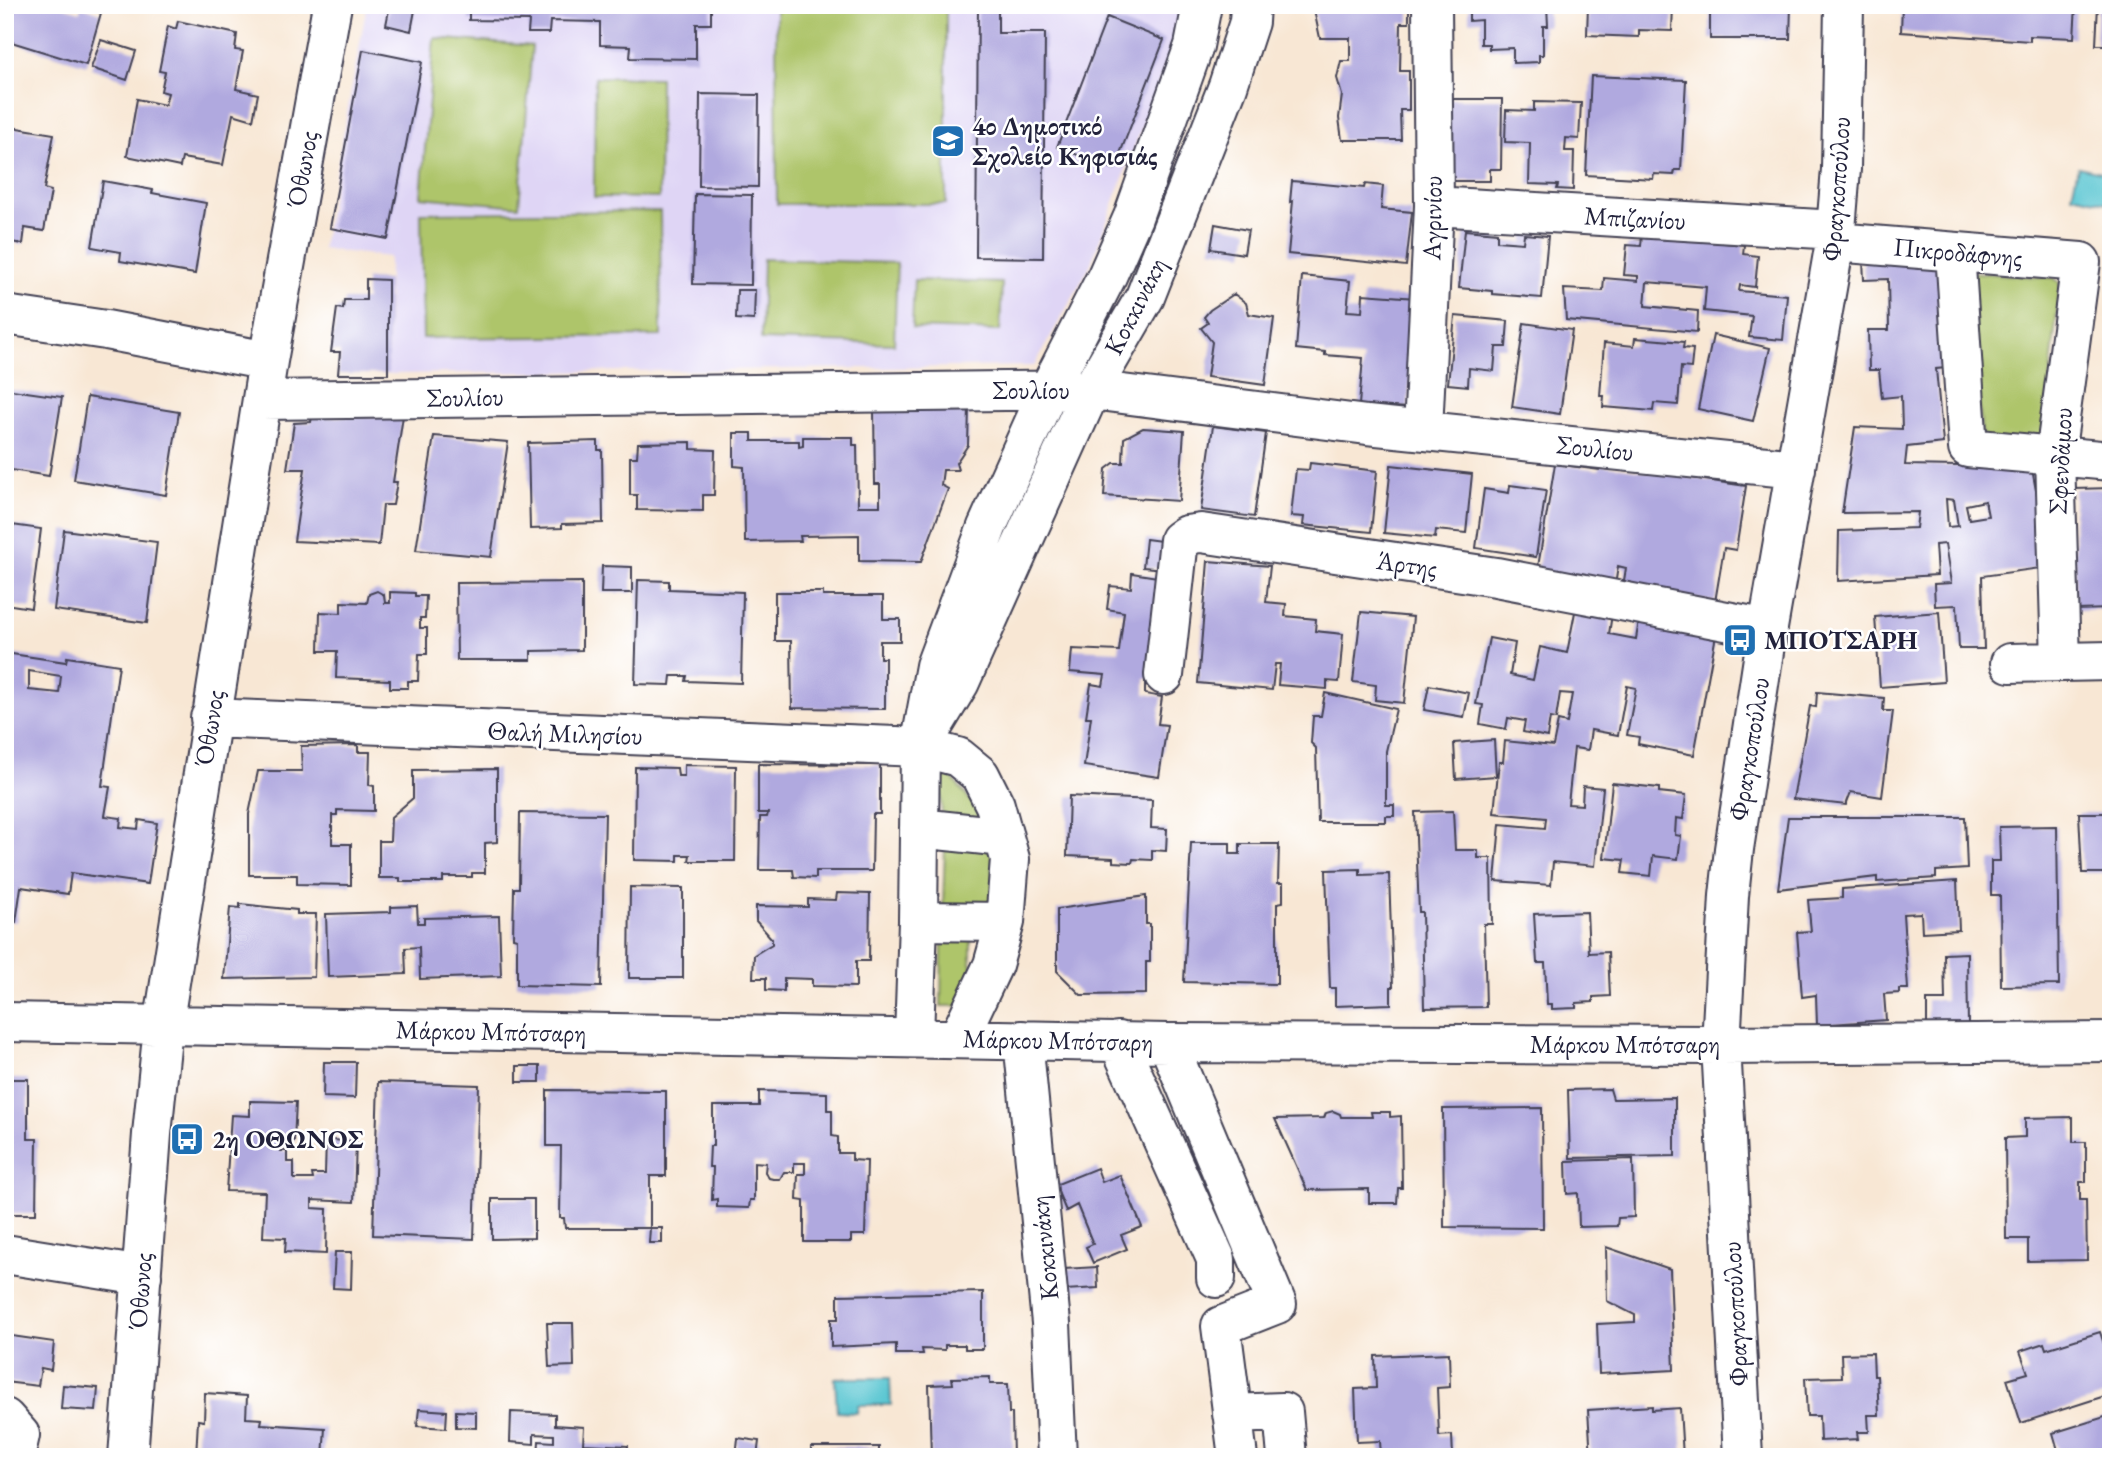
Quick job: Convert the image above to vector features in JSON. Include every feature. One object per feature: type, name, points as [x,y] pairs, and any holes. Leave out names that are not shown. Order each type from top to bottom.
[{"type":"street","name":"Όθωνος","points":[[128,1457],[163,1027],[268,361],[332,5]]},
{"type":"street","name":"Κοκκινάκη","points":[[914,1037],[920,747],[935,666],[987,527],[1049,389],[1107,276],[1133,217],[1194,46],[1202,5]]},
{"type":"street","name":"Κοκκινάκη","points":[[920,747],[960,682],[1091,390],[1145,297],[1228,86],[1249,22],[1250,5]]},
{"type":"street","name":"Αγρινίου","points":[[1423,430],[1434,206],[1432,5]]},
{"type":"street","name":"Φραγκοπούλου","points":[[1743,1457],[1721,1045],[1729,896],[1768,629],[1836,236],[1842,169],[1844,5]]},
{"type":"street","name":"Μπιζανίου","points":[[1434,206],[1836,236]]},
{"type":"street","name":"Πικροδάφνης","points":[[1836,236],[1955,252],[2081,262]]},
{"type":"street","points":[[1955,252],[1968,448],[2111,461]]},
{"type":"street","name":"Σφενδάμου","points":[[2061,662],[2055,456],[2081,262]]},
{"type":"street","points":[[5,315],[106,330],[268,361]]},
{"type":"street","name":"Σουλίου","points":[[262,400],[1091,390],[1423,430],[1796,469]]},
{"type":"street","name":"Άρτης","points":[[1164,675],[1179,540],[1186,535],[1201,533],[1496,577],[1768,629]]},
{"type":"street","points":[[2010,663],[2111,661]]},
{"type":"street","name":"Θαλή Μιλησίου","points":[[210,718],[920,747],[958,757],[980,775],[995,805],[1010,859],[1005,922],[993,965],[958,1039]]},
{"type":"street","points":[[919,828],[1004,837]]},
{"type":"street","points":[[918,921],[1005,922]]},
{"type":"street","name":"Μάρκου Μπότσαρη","points":[[5,1022],[163,1027],[1168,1043],[1721,1045],[2111,1042]]},
{"type":"street","name":"Κοκκινάκη","points":[[1023,1040],[1051,1324],[1057,1457]]},
{"type":"street","points":[[1118,1041],[1216,1259],[1216,1278]]},
{"type":"street","points":[[1168,1043],[1277,1304],[1221,1326],[1238,1457]]},
{"type":"street","points":[[5,1254],[142,1276]]},
{"type":"street","points":[[1233,1414],[1283,1412],[1287,1457]]},
{"type":"street","points":[[5,1418],[20,1434],[15,1457]]},
{"type":"shaded area","points":[[367,5],[1188,5],[1089,268],[1034,366],[388,374],[389,257],[322,249]]},
{"type":"green space","points":[[776,5],[946,5],[946,204],[777,204]]},
{"type":"green space","points":[[434,38],[532,46],[519,206],[421,197]]},
{"type":"green space","points":[[595,77],[660,78],[659,198],[594,197]]},
{"type":"green space","points":[[660,211],[661,336],[423,338],[421,213]]},
{"type":"green space","points":[[763,259],[897,263],[894,344],[761,340]]},
{"type":"green space","points":[[1968,272],[2054,278],[2060,283],[2043,443],[1982,439]]},
{"type":"green space","points":[[914,280],[1002,283],[1000,331],[912,328]]},
{"type":"green space","points":[[940,763],[986,820],[942,817]]},
{"type":"green space","points":[[945,845],[993,846],[992,908],[943,906]]},
{"type":"green space","points":[[942,932],[971,932],[971,1006],[941,1006]]},
{"type":"water","points":[[2078,167],[2111,174],[2111,203],[2072,195]]},
{"type":"water","points":[[835,1378],[890,1378],[891,1405],[858,1405],[857,1413],[837,1412]]},
{"type":"building","points":[[5,5],[57,5],[80,12],[81,6],[101,13],[86,65],[5,40]]},
{"type":"building","points":[[390,5],[416,5],[411,31],[386,25]]},
{"type":"building","points":[[469,5],[711,5],[711,24],[696,24],[696,59],[630,58],[631,46],[600,45],[600,22],[550,21],[549,33],[528,33],[529,21],[469,20]]},
{"type":"building","points":[[978,5],[998,5],[998,33],[1045,33],[1043,258],[976,257]]},
{"type":"building","points":[[1315,5],[1409,5],[1409,23],[1401,23],[1400,71],[1409,71],[1409,110],[1400,110],[1401,140],[1342,140],[1339,118],[1342,95],[1337,78],[1341,61],[1350,61],[1350,38],[1320,38]]},
{"type":"building","points":[[1469,5],[1547,5],[1548,26],[1543,26],[1543,55],[1539,55],[1539,62],[1513,63],[1513,48],[1489,49],[1489,44],[1481,44],[1481,20],[1469,21]]},
{"type":"building","points":[[1588,5],[1673,5],[1672,31],[1639,30],[1639,37],[1587,35]]},
{"type":"building","points":[[1710,5],[1791,5],[1790,39],[1710,39]]},
{"type":"building","points":[[1902,5],[2076,5],[2074,38],[2030,36],[2030,41],[1901,32]]},
{"type":"building","points":[[2098,5],[2111,5],[2111,45],[2096,45]]},
{"type":"building","points":[[1107,17],[1164,40],[1114,169],[1057,147]]},
{"type":"building","points":[[178,21],[237,34],[235,50],[243,51],[236,89],[258,94],[253,120],[233,114],[223,165],[182,158],[180,167],[127,156],[137,99],[165,105],[168,93],[161,91],[165,72],[159,71],[168,26],[176,29]]},
{"type":"building","points":[[101,40],[136,51],[127,80],[91,68]]},
{"type":"building","points":[[363,50],[422,62],[388,239],[330,228]]},
{"type":"building","points":[[1591,76],[1686,80],[1681,170],[1675,170],[1674,175],[1654,174],[1653,179],[1586,175]]},
{"type":"building","points":[[700,94],[759,95],[758,187],[699,186]]},
{"type":"building","points":[[1446,99],[1502,99],[1501,169],[1490,169],[1490,181],[1446,181]]},
{"type":"building","points":[[1534,102],[1581,103],[1579,139],[1566,138],[1565,151],[1574,151],[1573,190],[1557,189],[1558,185],[1529,184],[1530,143],[1505,142],[1506,110],[1534,111]]},
{"type":"building","points":[[5,126],[54,134],[44,189],[51,191],[44,231],[25,228],[23,244],[5,241]]},
{"type":"building","points":[[103,181],[206,203],[195,274],[120,261],[121,252],[92,247]]},
{"type":"building","points":[[1292,181],[1364,188],[1365,184],[1383,186],[1381,209],[1412,212],[1406,266],[1288,254]]},
{"type":"building","points":[[695,194],[752,195],[751,285],[693,284]]},
{"type":"building","points":[[1215,224],[1248,230],[1244,254],[1211,249]]},
{"type":"building","points":[[1465,230],[1497,233],[1497,241],[1523,243],[1524,234],[1548,236],[1542,298],[1459,288]]},
{"type":"building","points":[[1642,235],[1744,245],[1743,254],[1758,256],[1755,287],[1740,285],[1739,291],[1787,295],[1783,340],[1749,337],[1752,316],[1704,311],[1706,287],[1647,282],[1645,306],[1698,311],[1697,332],[1566,320],[1564,289],[1603,291],[1604,278],[1638,281],[1638,276],[1624,275],[1627,245],[1641,246]]},
{"type":"building","points":[[1944,257],[1946,368],[1936,369],[1943,443],[1907,447],[1905,465],[1959,466],[1993,462],[2032,469],[2041,518],[2041,568],[1982,576],[1984,649],[1959,649],[1957,605],[1935,606],[1934,584],[1951,583],[1945,544],[1935,545],[1937,575],[1838,581],[1839,531],[1916,528],[1918,512],[1842,513],[1855,427],[1902,429],[1901,396],[1882,398],[1879,370],[1869,370],[1868,330],[1889,330],[1888,279],[1864,280],[1863,260]],"holes":[[[1946,499],[1954,500],[1958,526],[1948,527]],[[1985,501],[1988,516],[1969,519],[1966,505]]]},
{"type":"building","points":[[1302,276],[1350,281],[1347,311],[1362,312],[1363,294],[1416,298],[1408,408],[1359,405],[1363,358],[1296,349]]},
{"type":"building","points":[[366,279],[388,280],[388,374],[338,374],[340,352],[331,352],[337,308],[343,309],[344,300],[366,300]]},
{"type":"building","points":[[737,290],[755,290],[754,320],[736,319]]},
{"type":"building","points":[[1234,294],[1246,303],[1249,314],[1274,318],[1265,385],[1207,377],[1212,342],[1201,328],[1208,323],[1204,317]]},
{"type":"building","points":[[1455,316],[1508,321],[1506,347],[1496,347],[1494,371],[1469,368],[1468,386],[1448,384]]},
{"type":"building","points":[[1524,323],[1572,330],[1560,414],[1512,407]]},
{"type":"building","points":[[1713,335],[1770,348],[1753,421],[1698,409]]},
{"type":"building","points":[[1635,338],[1684,342],[1683,348],[1693,349],[1691,368],[1681,367],[1678,405],[1654,403],[1653,411],[1603,407],[1604,396],[1600,396],[1604,343],[1634,346]]},
{"type":"building","points":[[5,389],[62,397],[49,476],[5,469]]},
{"type":"building","points":[[87,397],[179,412],[166,495],[74,480]]},
{"type":"building","points":[[969,407],[968,445],[956,463],[958,470],[943,470],[941,485],[948,489],[921,562],[859,561],[859,535],[800,536],[801,541],[745,542],[744,467],[734,466],[734,433],[752,433],[752,441],[799,441],[799,447],[803,446],[803,437],[853,437],[853,445],[857,445],[858,506],[880,506],[880,484],[875,484],[874,408]]},
{"type":"building","points":[[403,416],[393,482],[397,482],[393,505],[383,505],[379,545],[294,541],[305,469],[287,469],[294,423],[311,422],[312,417]]},
{"type":"building","points":[[1213,426],[1266,433],[1254,517],[1201,510]]},
{"type":"building","points":[[1143,428],[1184,431],[1179,501],[1104,496],[1106,469],[1114,463],[1123,463],[1124,438]]},
{"type":"building","points":[[434,436],[508,442],[491,557],[416,550]]},
{"type":"building","points":[[598,441],[598,450],[602,450],[603,523],[562,524],[562,528],[530,529],[528,443]]},
{"type":"building","points":[[691,442],[691,449],[715,450],[714,495],[703,495],[703,511],[637,510],[637,495],[630,495],[630,457],[637,457],[638,443]]},
{"type":"building","points":[[1310,463],[1377,471],[1371,532],[1303,525],[1304,517],[1291,516],[1296,469],[1309,470]]},
{"type":"building","points":[[1555,464],[1599,470],[1601,465],[1746,486],[1736,550],[1724,548],[1715,602],[1623,587],[1626,568],[1618,566],[1615,586],[1537,573]]},
{"type":"building","points":[[1391,465],[1472,474],[1466,533],[1436,530],[1435,538],[1384,533]]},
{"type":"building","points":[[1510,485],[1546,490],[1536,557],[1476,548],[1484,489],[1509,493]]},
{"type":"building","points":[[2111,488],[2111,609],[2076,610],[2074,489]]},
{"type":"building","points":[[5,524],[41,529],[31,608],[5,604]]},
{"type":"building","points":[[64,530],[157,542],[147,623],[54,610]]},
{"type":"building","points":[[1146,539],[1169,542],[1165,569],[1143,567]]},
{"type":"building","points":[[1208,561],[1270,566],[1266,602],[1286,604],[1285,616],[1316,619],[1315,631],[1343,634],[1339,682],[1327,681],[1327,689],[1278,685],[1280,664],[1275,664],[1272,690],[1198,683]]},
{"type":"building","points":[[602,566],[632,567],[632,593],[601,593]]},
{"type":"building","points":[[1132,573],[1164,578],[1152,679],[1145,678],[1145,694],[1162,697],[1158,724],[1167,725],[1159,777],[1084,766],[1091,717],[1086,717],[1091,684],[1103,686],[1105,675],[1070,672],[1072,649],[1119,651],[1124,612],[1107,609],[1110,586],[1131,588]]},
{"type":"building","points":[[638,580],[669,581],[669,589],[743,592],[741,683],[686,681],[687,676],[671,676],[670,685],[635,684]]},
{"type":"building","points":[[582,582],[582,650],[531,651],[531,660],[457,660],[456,583]]},
{"type":"building","points":[[377,591],[384,595],[385,603],[390,603],[390,592],[426,596],[425,618],[420,618],[420,628],[427,628],[427,654],[419,654],[418,681],[408,681],[408,688],[390,688],[390,680],[336,678],[337,651],[319,651],[320,612],[341,613],[341,602],[367,603],[369,594]]},
{"type":"building","points":[[775,592],[823,592],[823,596],[883,596],[883,619],[900,619],[900,641],[880,641],[880,658],[885,658],[885,709],[792,708],[791,641],[775,641]]},
{"type":"building","points":[[1576,607],[1612,614],[1609,634],[1636,639],[1639,621],[1716,635],[1694,755],[1638,744],[1639,737],[1627,735],[1636,688],[1627,686],[1618,735],[1591,730],[1588,750],[1574,748],[1568,804],[1582,805],[1583,786],[1603,788],[1595,866],[1553,862],[1551,885],[1495,881],[1500,824],[1545,828],[1546,818],[1494,813],[1499,762],[1503,762],[1505,741],[1553,746],[1558,721],[1567,723],[1572,694],[1560,693],[1556,719],[1550,718],[1547,737],[1523,732],[1525,721],[1508,718],[1506,729],[1480,724],[1483,705],[1476,704],[1489,638],[1515,643],[1510,675],[1533,680],[1540,647],[1567,653]]},
{"type":"building","points":[[1361,612],[1413,617],[1404,703],[1375,700],[1376,685],[1353,682]]},
{"type":"building","points":[[1939,612],[1944,682],[1880,687],[1875,617]]},
{"type":"building","points":[[5,653],[66,662],[67,657],[119,665],[102,786],[110,787],[105,816],[121,818],[120,827],[138,829],[139,820],[157,823],[148,884],[71,873],[68,894],[21,887],[16,922],[5,920]],"holes":[[[29,671],[61,676],[59,693],[29,690]]]},
{"type":"building","points":[[1429,685],[1469,693],[1464,717],[1424,710]]},
{"type":"building","points":[[1817,692],[1884,698],[1883,711],[1893,711],[1882,797],[1851,792],[1846,805],[1793,799],[1810,706],[1816,707]]},
{"type":"building","points":[[1325,693],[1396,709],[1386,751],[1386,805],[1394,805],[1394,816],[1386,816],[1386,822],[1318,822],[1316,748],[1311,743],[1313,716],[1321,716]]},
{"type":"building","points":[[1494,740],[1496,776],[1456,779],[1454,743]]},
{"type":"building","points":[[358,745],[358,752],[370,752],[369,785],[374,786],[374,811],[337,810],[337,815],[332,815],[332,844],[351,844],[351,885],[297,884],[297,875],[249,875],[249,814],[258,771],[302,771],[301,746]]},
{"type":"building","points":[[758,764],[880,765],[880,814],[873,814],[872,871],[816,871],[816,878],[794,877],[793,870],[759,870],[760,817],[767,817],[768,813],[758,813]]},
{"type":"building","points":[[684,765],[736,766],[735,861],[689,861],[690,855],[678,855],[678,861],[634,860],[635,767],[677,768],[678,776],[684,776]]},
{"type":"building","points":[[497,769],[497,842],[485,843],[485,873],[472,873],[472,877],[443,877],[443,882],[400,882],[400,878],[379,878],[379,841],[390,841],[391,817],[413,798],[413,770]]},
{"type":"building","points":[[1612,783],[1659,788],[1659,792],[1686,795],[1683,819],[1676,818],[1675,835],[1681,836],[1678,859],[1653,856],[1651,876],[1622,873],[1624,860],[1604,858]]},
{"type":"building","points":[[1069,796],[1152,800],[1151,828],[1167,829],[1166,851],[1152,850],[1152,860],[1133,859],[1132,863],[1113,862],[1113,858],[1067,856]]},
{"type":"building","points":[[1453,811],[1455,850],[1478,850],[1478,858],[1491,858],[1492,924],[1484,924],[1486,1007],[1424,1008],[1422,912],[1419,912],[1415,812]]},
{"type":"building","points":[[520,813],[605,814],[601,987],[517,985],[517,939],[513,938],[514,888],[519,888]]},
{"type":"building","points":[[2079,813],[2110,813],[2111,873],[2082,873]]},
{"type":"building","points":[[1788,817],[1965,817],[1967,869],[1936,871],[1936,878],[1877,882],[1877,877],[1778,889]]},
{"type":"building","points":[[2057,826],[2059,985],[2001,986],[2000,895],[1991,895],[1991,861],[2000,861],[1999,827]]},
{"type":"building","points":[[1191,843],[1230,843],[1230,854],[1240,854],[1240,844],[1279,844],[1278,883],[1283,883],[1283,902],[1277,903],[1277,984],[1184,982]]},
{"type":"building","points":[[1360,869],[1360,875],[1389,874],[1393,987],[1391,1004],[1335,1006],[1335,988],[1330,988],[1326,870]]},
{"type":"building","points":[[1957,881],[1959,930],[1922,932],[1921,913],[1903,914],[1908,989],[1884,994],[1886,1020],[1817,1025],[1816,995],[1802,997],[1797,932],[1811,931],[1808,900],[1842,898],[1842,889]]},
{"type":"building","points":[[630,887],[683,888],[683,978],[629,978]]},
{"type":"building","points":[[837,893],[870,894],[869,961],[856,961],[856,987],[812,986],[812,979],[784,978],[784,991],[766,990],[766,978],[753,978],[754,955],[772,944],[772,939],[756,921],[756,906],[808,907],[808,899],[836,900]]},
{"type":"building","points":[[1146,896],[1146,924],[1150,924],[1150,962],[1146,962],[1146,994],[1081,995],[1057,971],[1057,909]]},
{"type":"building","points":[[240,904],[297,910],[297,914],[316,914],[314,977],[224,979],[230,907],[240,908]]},
{"type":"building","points":[[417,906],[418,923],[424,923],[424,918],[499,916],[501,976],[420,979],[419,947],[405,948],[406,974],[328,977],[326,914],[391,912],[391,907]]},
{"type":"building","points":[[1587,912],[1589,953],[1608,952],[1610,996],[1593,997],[1593,1002],[1576,1003],[1576,1008],[1552,1009],[1552,1004],[1547,1004],[1545,963],[1537,963],[1534,914]]},
{"type":"building","points":[[1967,953],[1968,1026],[1927,1027],[1927,1000],[1945,1000],[1944,954]]},
{"type":"building","points":[[324,1062],[356,1062],[355,1098],[323,1097]]},
{"type":"building","points":[[517,1066],[540,1066],[540,1082],[517,1082]]},
{"type":"building","points":[[5,1079],[28,1079],[28,1139],[37,1139],[36,1214],[5,1214]]},
{"type":"building","points":[[378,1082],[479,1085],[474,1239],[373,1235]]},
{"type":"building","points":[[1610,1089],[1613,1099],[1675,1098],[1675,1156],[1570,1158],[1568,1090]]},
{"type":"building","points":[[547,1090],[666,1091],[666,1176],[650,1176],[650,1228],[565,1228],[564,1218],[560,1218],[561,1146],[547,1146]]},
{"type":"building","points":[[759,1091],[827,1093],[827,1110],[832,1110],[832,1136],[838,1137],[838,1153],[852,1153],[852,1160],[867,1161],[865,1235],[851,1235],[851,1242],[804,1242],[804,1201],[797,1200],[798,1174],[805,1174],[805,1163],[794,1163],[794,1172],[784,1172],[780,1179],[773,1179],[765,1172],[766,1163],[754,1162],[754,1200],[750,1200],[749,1208],[717,1207],[717,1199],[712,1200],[713,1167],[709,1167],[710,1146],[713,1146],[713,1106],[759,1106]]},
{"type":"building","points":[[250,1101],[296,1102],[294,1141],[281,1140],[281,1151],[287,1151],[287,1162],[294,1162],[294,1179],[313,1179],[312,1174],[325,1174],[326,1140],[356,1141],[354,1202],[312,1200],[312,1208],[327,1209],[326,1254],[285,1252],[286,1238],[263,1237],[265,1192],[226,1191],[231,1115],[250,1116]]},
{"type":"building","points":[[1542,1108],[1543,1228],[1444,1227],[1443,1109]]},
{"type":"building","points":[[1333,1111],[1341,1117],[1372,1117],[1371,1112],[1390,1112],[1390,1117],[1401,1116],[1402,1188],[1398,1188],[1397,1203],[1369,1203],[1369,1189],[1307,1190],[1275,1119],[1324,1118],[1326,1113]]},
{"type":"building","points":[[2073,1117],[2073,1142],[2086,1142],[2086,1182],[2080,1182],[2080,1200],[2086,1200],[2087,1260],[2028,1261],[2028,1239],[2006,1239],[2005,1138],[2025,1137],[2025,1118]]},
{"type":"building","points":[[1633,1159],[1634,1217],[1618,1218],[1617,1226],[1579,1227],[1578,1193],[1567,1194],[1566,1161]]},
{"type":"building","points":[[1097,1168],[1102,1182],[1120,1175],[1142,1227],[1121,1235],[1127,1249],[1093,1263],[1086,1247],[1093,1244],[1077,1205],[1066,1211],[1055,1185]]},
{"type":"building","points":[[492,1199],[534,1199],[534,1238],[492,1239]]},
{"type":"building","points":[[650,1228],[662,1228],[662,1243],[649,1243]]},
{"type":"building","points":[[1606,1247],[1670,1269],[1674,1370],[1599,1374],[1597,1324],[1635,1322],[1635,1315],[1607,1301]]},
{"type":"building","points":[[335,1252],[352,1252],[351,1289],[333,1288]]},
{"type":"building","points":[[1097,1267],[1098,1288],[1065,1290],[1064,1269]]},
{"type":"building","points":[[983,1292],[983,1349],[945,1345],[945,1350],[922,1349],[923,1354],[896,1354],[896,1344],[831,1347],[831,1319],[838,1319],[838,1295]]},
{"type":"building","points":[[547,1323],[573,1323],[574,1366],[549,1367]]},
{"type":"building","points":[[2100,1332],[2111,1365],[2111,1373],[2107,1374],[2111,1394],[2021,1423],[2007,1379],[2028,1373],[2020,1351],[2044,1343],[2046,1349]]},
{"type":"building","points":[[5,1335],[54,1342],[51,1370],[41,1368],[38,1386],[5,1382]]},
{"type":"building","points":[[1449,1353],[1450,1387],[1437,1388],[1439,1436],[1452,1435],[1453,1457],[1381,1457],[1380,1441],[1357,1442],[1355,1389],[1376,1388],[1375,1356]]},
{"type":"building","points":[[1873,1353],[1879,1415],[1868,1415],[1869,1432],[1857,1432],[1858,1439],[1820,1441],[1819,1416],[1807,1416],[1805,1378],[1842,1377],[1841,1354]]},
{"type":"building","points":[[990,1377],[990,1384],[1008,1384],[1013,1457],[931,1457],[929,1385],[953,1384],[952,1378]]},
{"type":"building","points":[[63,1385],[98,1388],[96,1411],[61,1409]]},
{"type":"building","points":[[205,1393],[247,1396],[246,1418],[262,1419],[261,1424],[325,1428],[323,1457],[196,1457],[198,1420],[204,1421]]},
{"type":"building","points":[[1652,1406],[1652,1410],[1680,1408],[1683,1457],[1591,1457],[1588,1410]]},
{"type":"building","points":[[419,1409],[447,1411],[446,1428],[417,1426]]},
{"type":"building","points":[[456,1411],[476,1412],[476,1428],[456,1427]]},
{"type":"building","points":[[511,1412],[555,1414],[555,1425],[584,1427],[583,1444],[628,1446],[628,1457],[538,1457],[539,1441],[554,1442],[554,1435],[534,1434],[534,1444],[510,1442]]},
{"type":"building","points":[[2111,1415],[2111,1457],[2103,1457],[2102,1451],[2083,1457],[2060,1457],[2053,1433]]},
{"type":"building","points":[[738,1438],[759,1441],[757,1457],[736,1457]]},
{"type":"building","points":[[811,1447],[879,1447],[879,1457],[811,1457]]},
{"type":"place","name":"4ο Δημοτικό Σχολείο Κηφισιάς","points":[[948,141]]},
{"type":"place","name":"ΜΠΟΤΣΑΡΗ","points":[[1740,640]]},
{"type":"place","name":"2η ΟΘΩΝΟΣ","points":[[187,1139]]}]
